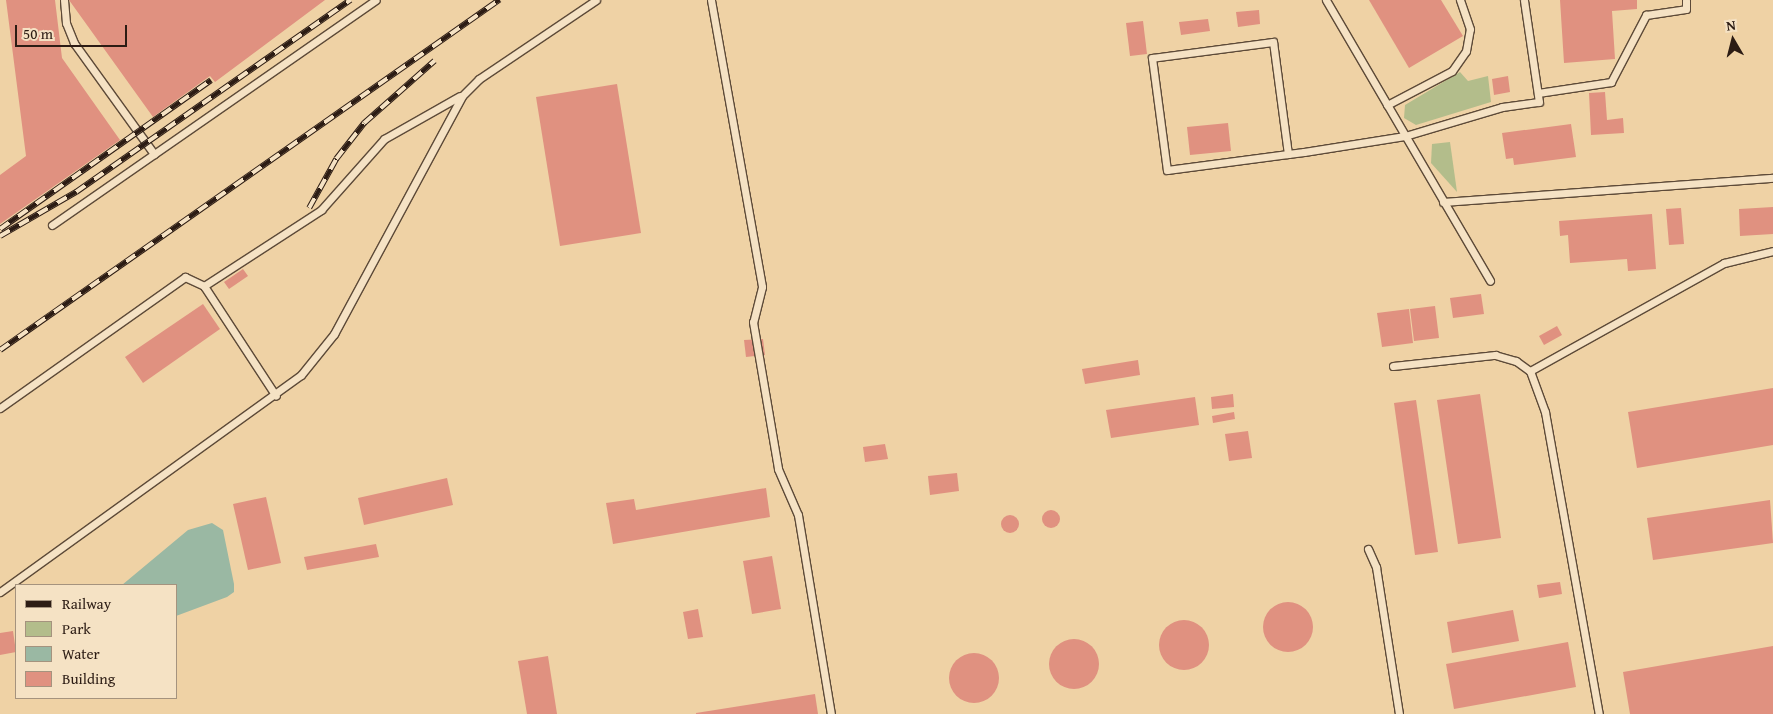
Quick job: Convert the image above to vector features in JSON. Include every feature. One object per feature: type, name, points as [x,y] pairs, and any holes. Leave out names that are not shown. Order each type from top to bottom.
[{"type":"lane","points":[[64,0],[66,23],[74,43],[154,154]]},
{"type":"lane","points":[[52,226],[376,0]]},
{"type":"lane","points":[[204,286],[320,210],[384,139],[462,96],[479,79],[596,0]]},
{"type":"lane","points":[[711,0],[762,287],[753,322],[778,470],[798,515],[831,714]]},
{"type":"lane","points":[[1326,0],[1490,281]]},
{"type":"lane","points":[[1387,105],[1452,71],[1461,58],[1470,29],[1460,0]]},
{"type":"lane","points":[[1288,154],[1273,42],[1152,58],[1167,170],[1288,154],[1405,136],[1502,107],[1539,102],[1524,0]]},
{"type":"lane","points":[[1538,92],[1611,82],[1646,15],[1686,9],[1686,0]]},
{"type":"lane","points":[[0,592],[276,396],[312,363],[334,334],[462,96]]},
{"type":"lane","points":[[1443,202],[1773,178]]},
{"type":"lane","points":[[1530,370],[1724,263],[1773,251]]},
{"type":"lane","points":[[0,408],[185,277],[204,286],[276,396]]},
{"type":"lane","points":[[1394,366],[1494,355],[1516,361],[1530,370],[1545,412],[1598,714]]},
{"type":"lane","points":[[1368,549],[1376,568],[1399,714]]},
{"type":"green space","points":[[1460,72],[1468,81],[1488,76],[1491,102],[1416,125],[1404,118],[1405,105]]},
{"type":"green space","points":[[1450,142],[1457,192],[1431,163],[1432,144]]},
{"type":"water","points":[[212,523],[223,530],[234,592],[227,597],[178,615],[178,584],[123,584],[188,530]]},
{"type":"building","points":[[6,0],[55,0],[62,58],[120,140],[0,224],[0,175],[26,156]]},
{"type":"building","points":[[69,0],[325,0],[215,82],[210,76],[153,117]]},
{"type":"building","points":[[1369,0],[1441,0],[1463,36],[1409,68]]},
{"type":"building","points":[[1560,0],[1637,0],[1637,9],[1612,11],[1615,59],[1564,63]]},
{"type":"building","points":[[1259,10],[1260,24],[1238,27],[1236,12]]},
{"type":"building","points":[[1208,19],[1210,31],[1181,35],[1179,22]]},
{"type":"building","points":[[1143,21],[1147,54],[1130,56],[1126,23]]},
{"type":"building","points":[[1508,76],[1510,92],[1494,95],[1492,79]]},
{"type":"building","points":[[617,84],[641,233],[560,246],[536,97]]},
{"type":"building","points":[[1605,92],[1607,120],[1623,118],[1624,133],[1591,135],[1589,93]]},
{"type":"building","points":[[1228,123],[1231,151],[1190,155],[1187,127]]},
{"type":"building","points":[[1571,124],[1576,157],[1514,165],[1513,158],[1506,159],[1502,133]]},
{"type":"building","points":[[1773,207],[1773,234],[1740,236],[1739,209]]},
{"type":"building","points":[[1681,208],[1684,244],[1669,245],[1666,209]]},
{"type":"building","points":[[1652,214],[1656,269],[1628,271],[1627,259],[1570,263],[1568,235],[1560,236],[1559,221]]},
{"type":"building","points":[[243,269],[248,276],[229,289],[224,282]]},
{"type":"building","points":[[1481,294],[1484,314],[1453,318],[1450,298]]},
{"type":"building","points":[[203,304],[220,329],[143,383],[125,357]]},
{"type":"building","points":[[1435,306],[1439,338],[1414,341],[1410,309]]},
{"type":"building","points":[[1409,309],[1413,343],[1382,347],[1377,313]]},
{"type":"building","points":[[1557,326],[1562,335],[1544,345],[1539,336]]},
{"type":"building","points":[[763,339],[765,355],[746,357],[744,340]]},
{"type":"building","points":[[1138,360],[1140,375],[1085,384],[1082,369]]},
{"type":"building","points":[[1773,388],[1773,445],[1637,468],[1628,412]]},
{"type":"building","points":[[1233,394],[1234,407],[1212,409],[1211,397]]},
{"type":"building","points":[[1480,394],[1501,538],[1458,544],[1437,400]]},
{"type":"building","points":[[1195,397],[1199,425],[1111,438],[1106,410]]},
{"type":"building","points":[[1416,400],[1438,552],[1415,555],[1394,403]]},
{"type":"building","points":[[1234,412],[1235,419],[1213,423],[1212,416]]},
{"type":"building","points":[[1248,431],[1252,458],[1229,461],[1225,434]]},
{"type":"building","points":[[885,444],[888,459],[865,462],[863,447]]},
{"type":"building","points":[[957,473],[959,491],[930,495],[928,476]]},
{"type":"building","points":[[447,478],[453,505],[364,525],[358,498]]},
{"type":"building","points":[[766,488],[770,517],[613,544],[606,503],[634,499],[636,510]]},
{"type":"building","points":[[266,497],[281,563],[248,570],[233,504]]},
{"type":"building","points":[[1770,500],[1773,543],[1653,560],[1647,518]]},
{"type":"building","points":[[1047,510],[1055,510],[1060,515],[1058,526],[1047,528],[1042,523],[1042,515]]},
{"type":"building","points":[[1006,515],[1014,515],[1019,520],[1017,531],[1006,533],[1001,528],[1001,520]]},
{"type":"building","points":[[376,544],[379,557],[307,570],[304,557]]},
{"type":"building","points":[[772,556],[781,609],[752,614],[743,561]]},
{"type":"building","points":[[1560,582],[1562,594],[1539,598],[1537,585]]},
{"type":"building","points":[[1283,602],[1293,602],[1306,609],[1313,622],[1313,632],[1306,645],[1293,652],[1283,652],[1274,648],[1267,641],[1263,632],[1263,622],[1267,613],[1274,606]]},
{"type":"building","points":[[698,609],[703,637],[688,639],[683,612]]},
{"type":"building","points":[[1513,610],[1519,641],[1452,653],[1447,622]]},
{"type":"building","points":[[1184,620],[1194,622],[1202,627],[1207,635],[1209,645],[1207,655],[1202,663],[1194,668],[1184,670],[1174,668],[1166,663],[1161,655],[1159,645],[1161,635],[1166,627],[1174,622]]},
{"type":"building","points":[[13,631],[15,652],[0,655],[0,633]]},
{"type":"building","points":[[1069,639],[1079,639],[1092,646],[1099,659],[1099,669],[1092,682],[1079,689],[1069,689],[1060,685],[1053,678],[1049,669],[1049,659],[1053,650],[1060,643]]},
{"type":"building","points":[[1568,642],[1576,687],[1454,709],[1446,664]]},
{"type":"building","points":[[1773,646],[1773,714],[1630,714],[1623,672]]},
{"type":"building","points":[[974,653],[984,655],[992,660],[997,668],[999,678],[997,688],[992,696],[984,701],[974,703],[964,701],[956,696],[951,688],[949,678],[951,668],[956,660],[964,655]]},
{"type":"building","points":[[548,656],[557,714],[527,714],[518,661]]},
{"type":"building","points":[[815,694],[818,714],[696,714],[696,713]]},
{"type":"railway","points":[[0,236],[76,192],[350,0]]},
{"type":"railway","points":[[0,350],[499,0]]},
{"type":"railway","points":[[309,208],[336,159],[364,123],[434,61]]},
{"type":"railway","points":[[0,229],[211,80]]}]
